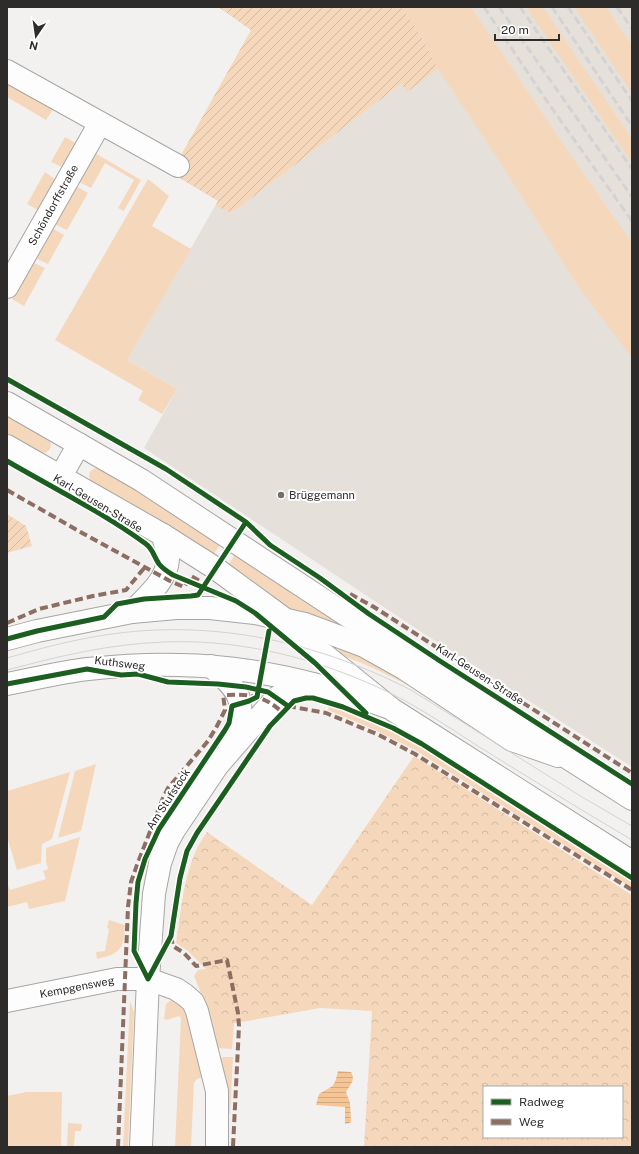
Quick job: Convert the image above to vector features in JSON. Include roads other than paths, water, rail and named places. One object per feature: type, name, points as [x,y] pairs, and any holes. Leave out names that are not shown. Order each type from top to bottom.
[{"type":"street","points":[[7,70],[178,166]]},
{"type":"street","name":"Schöndorffstraße","points":[[7,287],[100,123]]},
{"type":"street","name":"Karl-Geusen-Straße","points":[[7,403],[141,480],[632,800]]},
{"type":"street","points":[[61,476],[79,444]]},
{"type":"street","name":"Karl-Geusen-Straße","points":[[7,446],[162,535],[215,568],[286,620],[321,652],[393,710],[622,854],[632,862]]},
{"type":"street","points":[[132,612],[154,589],[163,577],[168,558],[162,535]]},
{"type":"street","points":[[7,639],[37,631],[132,612],[176,608],[210,608],[255,613],[286,620]]},
{"type":"street","name":"Karl-Geusen-Straße","points":[[286,620],[305,624],[364,646],[405,670],[512,740],[570,760]]},
{"type":"street","points":[[7,643],[37,631]]},
{"type":"street","name":"Kuthsweg","points":[[7,684],[87,669],[179,665],[211,666],[262,673],[313,684]]},
{"type":"street","name":"Am Stufstock","points":[[211,666],[232,686],[241,704],[240,718],[237,726],[217,766]]},
{"type":"street","name":"Karl-Geusen-Straße","points":[[313,684],[351,694],[393,710]]},
{"type":"street","name":"Am Stufstock","points":[[141,1147],[148,979],[154,894],[160,863],[167,843],[174,830],[217,766],[276,698],[293,689],[313,684]]},
{"type":"street","name":"Kempgensweg","points":[[7,1001],[117,979],[148,979]]},
{"type":"street","points":[[148,979],[176,989],[185,994],[193,1002],[197,1011],[217,1091],[217,1147]]},
{"type":"tram line","points":[[7,658],[60,644],[134,631],[175,630],[216,632],[256,637],[296,646],[335,657],[373,672],[411,690],[582,797],[632,826]]},
{"type":"tram line","points":[[7,670],[104,648],[164,642],[216,643],[242,646],[293,657],[342,672],[396,696],[425,712],[537,783],[632,840]]},
{"type":"railway","points":[[484,7],[546,100],[632,221]]},
{"type":"railway","points":[[499,7],[632,197]]},
{"type":"railway","points":[[520,7],[632,169]]},
{"type":"railway","points":[[552,7],[632,126]]},
{"type":"railway","points":[[568,7],[632,101]]},
{"type":"railway","points":[[617,7],[632,29]]},
{"type":"place","name":"Brüggemann","points":[[281,495]]}]
